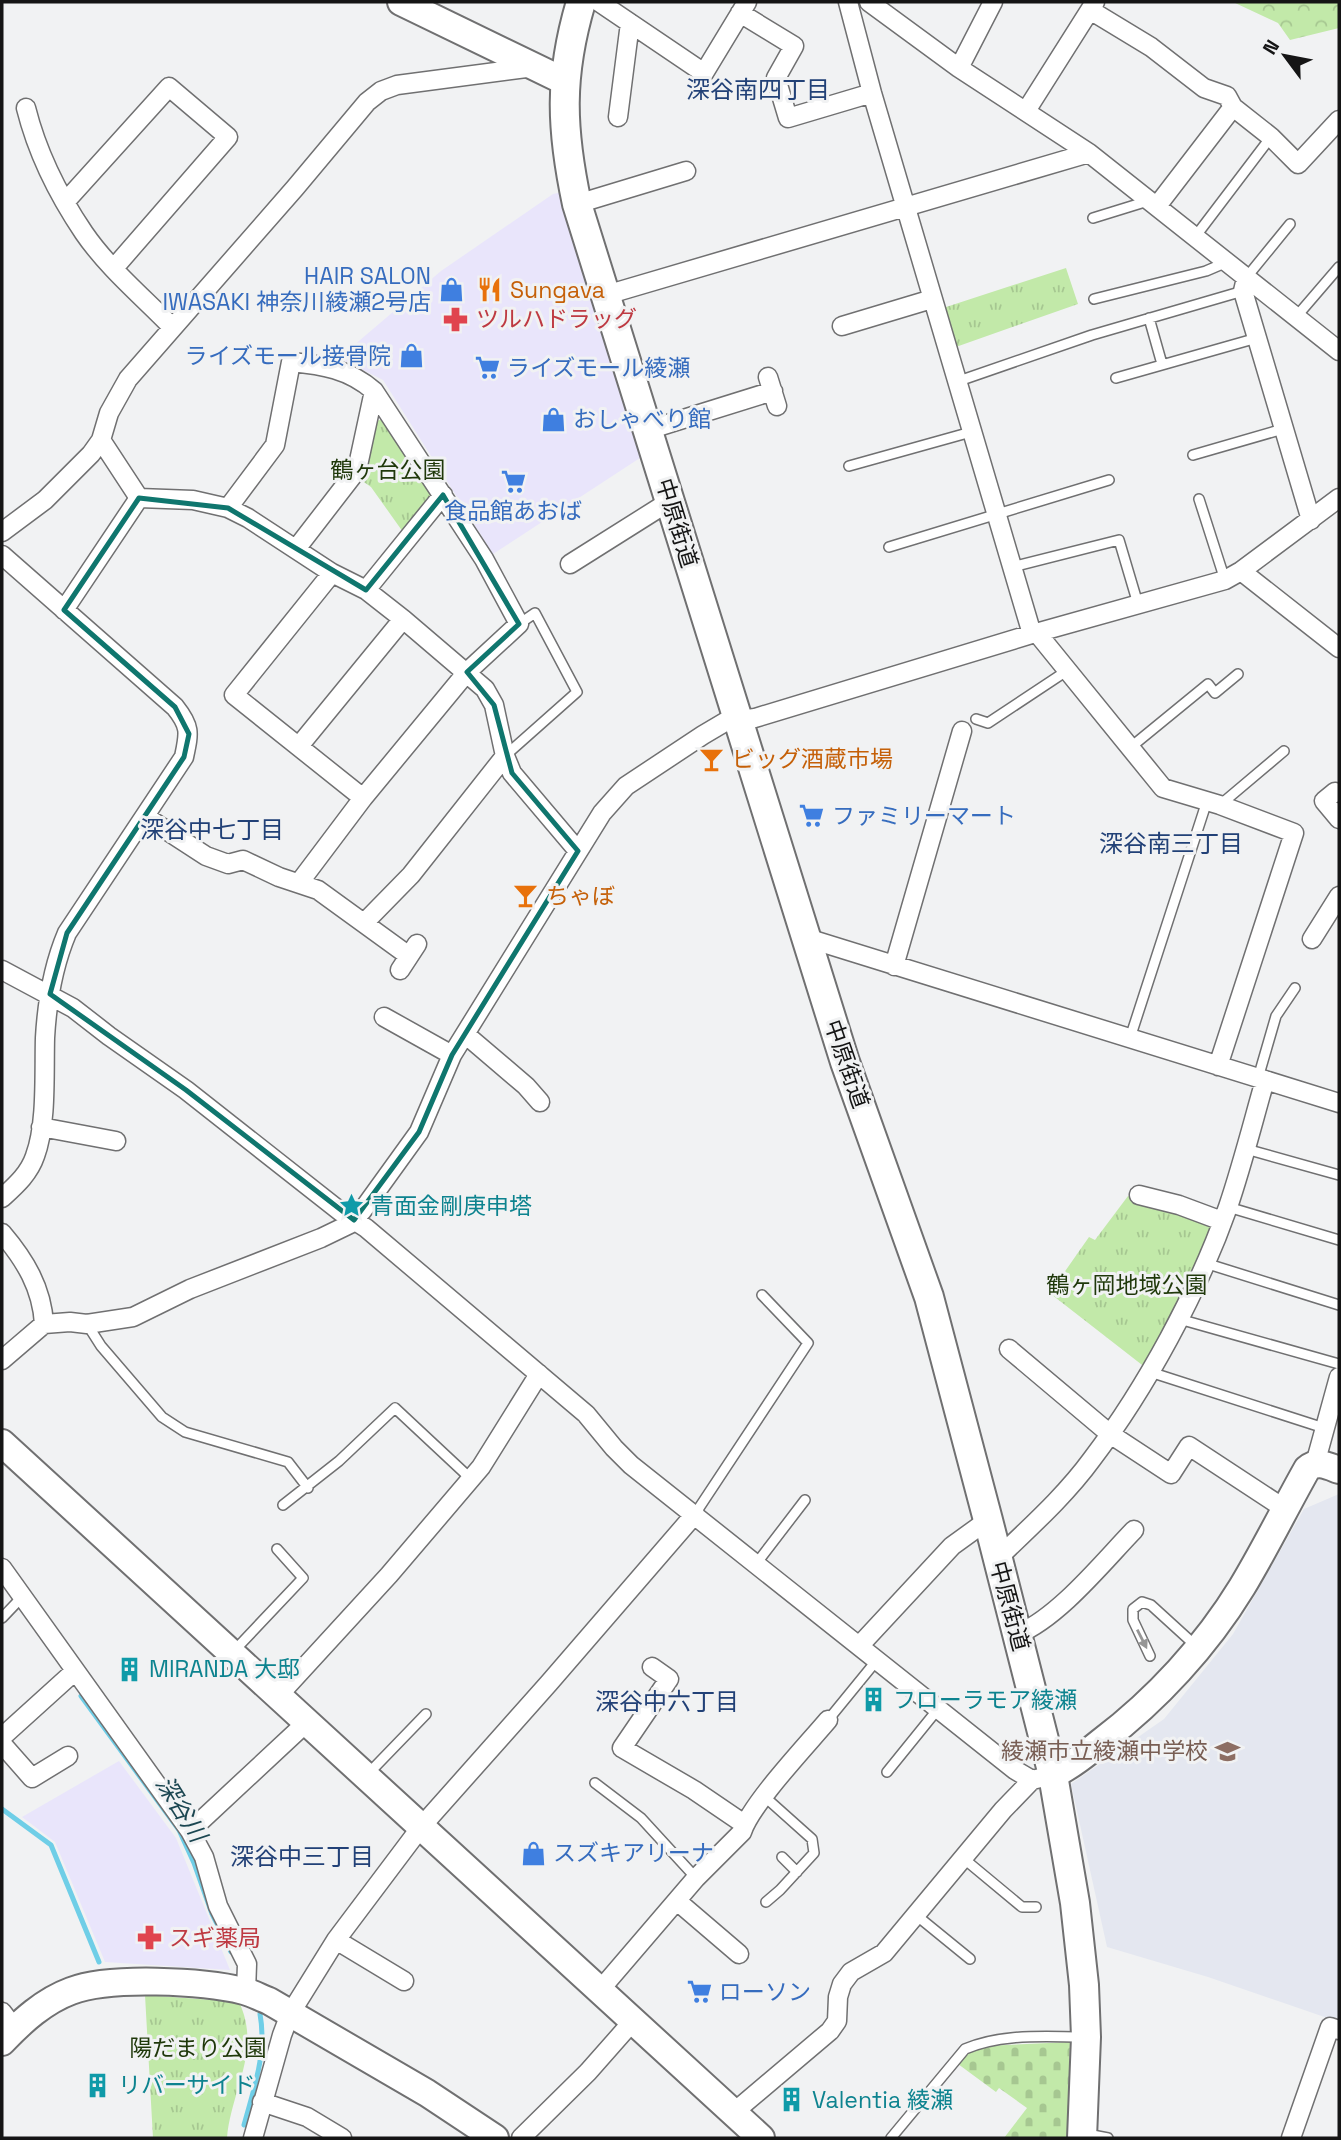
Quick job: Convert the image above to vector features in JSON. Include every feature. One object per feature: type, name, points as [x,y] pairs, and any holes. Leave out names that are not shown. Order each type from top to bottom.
[{"type":"main road","name":"中原街道","points":[[581,2],[570,41],[564,81],[565,138],[578,204],[845,1062],[929,1297],[1018,1634],[1042,1777],[1079,1934],[1091,2136]]},
{"type":"street","points":[[401,2],[564,81]]},
{"type":"street","points":[[599,2],[704,73],[744,7],[794,46],[776,78],[788,118],[872,93]]},
{"type":"street","points":[[848,2],[956,382],[1035,634],[1068,670],[1163,788],[1214,803],[1294,833],[1218,1066]]},
{"type":"street","points":[[869,2],[889,8],[959,68],[1089,153],[1227,262],[1244,284],[1296,317],[1339,351]]},
{"type":"street","points":[[959,68],[993,2]]},
{"type":"street","points":[[1026,111],[1092,6],[1204,88],[1227,96],[1233,107],[1271,137],[1298,164],[1339,120]]},
{"type":"street","points":[[618,117],[630,23]]},
{"type":"street","points":[[2,532],[45,500],[91,454],[101,440],[109,413],[128,379],[367,102],[381,91],[397,85],[534,67]]},
{"type":"street","points":[[66,201],[169,87],[228,137],[114,268]]},
{"type":"street","points":[[1154,203],[1233,107]]},
{"type":"street","points":[[26,108],[43,159],[85,234],[172,327]]},
{"type":"street","points":[[607,295],[1089,153]]},
{"type":"street","points":[[578,204],[686,171]]},
{"type":"street","points":[[1244,284],[1256,338],[1311,520]]},
{"type":"street","points":[[842,326],[932,299]]},
{"type":"street","points":[[228,509],[275,445],[290,362],[327,365],[374,390],[484,559],[519,624],[467,673],[363,798],[299,883]]},
{"type":"street","points":[[296,550],[357,470],[374,390]]},
{"type":"street","points":[[648,430],[773,391]]},
{"type":"street","points":[[101,440],[139,498]]},
{"type":"street","points":[[366,590],[443,495]]},
{"type":"street","points":[[139,498],[193,500],[228,509],[248,518],[332,573],[366,590],[403,619],[485,689],[494,705],[505,757],[512,773],[578,851]]},
{"type":"street","points":[[64,610],[139,498]]},
{"type":"street","points":[[2,1360],[44,1324],[87,1324],[133,1317],[190,1289],[321,1238],[354,1220],[419,1132],[452,1055],[601,813],[626,786],[725,722],[755,718],[1233,576],[1339,498]]},
{"type":"street","points":[[570,564],[670,501]]},
{"type":"street","points":[[2,555],[175,707],[186,720],[189,734],[184,757],[67,933],[57,958],[50,994],[41,1127],[36,1155],[29,1168],[2,1198]]},
{"type":"street","points":[[332,573],[234,695],[363,798]]},
{"type":"street","points":[[1233,576],[1339,648]]},
{"type":"street","points":[[299,746],[403,619]]},
{"type":"street","points":[[894,965],[969,725]]},
{"type":"street","points":[[363,923],[411,875],[505,757]]},
{"type":"street","points":[[1324,801],[1339,819]]},
{"type":"street","points":[[146,817],[206,856],[228,864],[243,860],[279,877],[318,890],[409,957]]},
{"type":"street","points":[[1312,939],[1339,896]]},
{"type":"street","points":[[807,938],[1339,1103]]},
{"type":"street","points":[[2,970],[73,1008],[186,1090],[354,1220],[586,1414],[631,1465],[1014,1770],[1042,1777]]},
{"type":"street","points":[[384,1017],[452,1055]]},
{"type":"street","points":[[465,1034],[526,1086],[540,1102]]},
{"type":"street","points":[[998,1559],[1073,1483],[1110,1434],[1150,1372],[1205,1263],[1225,1214],[1245,1149],[1261,1079]]},
{"type":"street","points":[[41,1127],[116,1141]]},
{"type":"street","points":[[1139,1195],[1225,1214]]},
{"type":"street","points":[[2,1233],[20,1255],[32,1276],[43,1305],[44,1324]]},
{"type":"street","points":[[1009,1349],[1110,1434],[1171,1474],[1189,1446],[1285,1509]]},
{"type":"street","points":[[278,1696],[389,1575],[481,1467],[540,1374]]},
{"type":"street","points":[[733,2113],[830,2031],[836,2021],[842,1984],[851,1972],[884,1953],[1003,1810],[1042,1777],[1067,1768],[1126,1723],[1149,1703],[1168,1672],[1197,1648],[1241,1588],[1307,1469],[1327,1467],[1324,1427],[1339,1377]]},
{"type":"street","points":[[2,1443],[761,2138]]},
{"type":"street","points":[[253,2138],[290,2014],[336,1940],[421,1827],[550,1684],[695,1514]]},
{"type":"street","points":[[860,1645],[952,1546],[988,1520]]},
{"type":"street","points":[[1018,1634],[1034,1628],[1074,1592],[1134,1530]]},
{"type":"street","points":[[2,1568],[190,1831],[204,1857],[218,1906],[247,1964],[246,1992]]},
{"type":"street","points":[[652,1668],[669,1679],[622,1748],[694,1790],[744,1824]]},
{"type":"street","points":[[2,1737],[75,1671]]},
{"type":"street","points":[[600,1990],[696,1878],[742,1832],[744,1824],[828,1720]]},
{"type":"street","points":[[190,1831],[307,1722]]},
{"type":"street","points":[[2,1744],[32,1778],[68,1756]]},
{"type":"street","points":[[677,1901],[739,1954]]},
{"type":"street","points":[[336,1940],[404,1981]]},
{"type":"street","points":[[6,2027],[52,2000],[85,1986],[125,1982],[163,1983],[206,1985],[246,1992],[290,2014],[427,2093],[495,2138]]},
{"type":"street","points":[[521,2138],[588,2072],[634,2021]]},
{"type":"street","points":[[1291,2138],[1330,2027],[1339,2030]]},
{"type":"street","points":[[262,2102],[307,2117],[341,2138]]},
{"type":"lane","points":[[1195,237],[1271,137]]},
{"type":"lane","points":[[1093,218],[1154,203]]},
{"type":"lane","points":[[956,382],[1244,284],[1290,224]]},
{"type":"lane","points":[[1094,299],[1206,271],[1227,262]]},
{"type":"lane","points":[[1296,317],[1339,267]]},
{"type":"lane","points":[[1149,318],[1163,365]]},
{"type":"lane","points":[[1116,378],[1256,338]]},
{"type":"lane","points":[[1193,456],[1283,429]]},
{"type":"lane","points":[[849,466],[971,432]]},
{"type":"lane","points":[[889,547],[1109,480]]},
{"type":"lane","points":[[1199,499],[1233,576]]},
{"type":"lane","points":[[1012,567],[1119,540],[1138,604]]},
{"type":"lane","points":[[505,757],[577,692],[536,613],[519,624]]},
{"type":"lane","points":[[969,725],[988,723],[1068,670]]},
{"type":"lane","points":[[1131,747],[1208,684],[1215,693],[1238,674]]},
{"type":"lane","points":[[1130,1038],[1214,803],[1284,751]]},
{"type":"lane","points":[[1261,1079],[1276,1016],[1295,988]]},
{"type":"lane","points":[[1245,1149],[1339,1175]]},
{"type":"lane","points":[[1225,1214],[1339,1240]]},
{"type":"lane","points":[[1205,1263],[1339,1305]]},
{"type":"lane","points":[[695,1514],[808,1343],[762,1295]]},
{"type":"lane","points":[[1178,1318],[1339,1364]]},
{"type":"lane","points":[[87,1324],[101,1346],[162,1417],[185,1432],[288,1462],[308,1488]]},
{"type":"lane","points":[[1150,1372],[1324,1427]]},
{"type":"lane","points":[[283,1505],[308,1488],[395,1408],[471,1479]]},
{"type":"lane","points":[[756,1564],[805,1500]]},
{"type":"lane","points":[[232,1654],[303,1578],[277,1549]]},
{"type":"lane","points":[[2,1618],[22,1597]]},
{"type":"lane","points":[[1150,1656],[1132,1616],[1133,1609],[1142,1602],[1151,1605],[1197,1648]]},
{"type":"lane","points":[[828,1720],[877,1660]]},
{"type":"lane","points":[[887,1772],[938,1709]]},
{"type":"lane","points":[[366,1777],[426,1714]]},
{"type":"lane","points":[[595,1783],[642,1818],[696,1878]]},
{"type":"lane","points":[[765,1797],[812,1839],[814,1853],[766,1902]]},
{"type":"lane","points":[[782,1857],[797,1872]]},
{"type":"lane","points":[[963,1858],[1022,1907],[1036,1907]]},
{"type":"lane","points":[[916,1915],[970,1959]]},
{"type":"lane","points":[[891,2138],[965,2049],[979,2043],[1012,2037],[1086,2037]]},
{"type":"highlighted area","points":[[443,495],[519,624],[467,672],[494,705],[512,773],[578,851],[452,1055],[419,1132],[354,1220],[186,1090],[50,994],[67,933],[184,757],[189,734],[175,707],[64,610],[139,498],[228,508],[366,590]]},
{"type":"shaded area","name":"ライズモール綾瀬","points":[[563,192],[643,456],[493,554],[383,380],[339,358],[441,271],[553,194]]},
{"type":"shaded area","name":"綾瀬市立綾瀬中学校","points":[[1339,1494],[1339,2022],[1208,1977],[1107,1947],[1071,1784],[1164,1719],[1233,1634],[1304,1509]]},
{"type":"shaded area","points":[[119,1761],[176,1838],[230,1970],[105,1962],[55,1842],[22,1817]]},
{"type":"green space","points":[[1233,2],[1339,2],[1339,28],[1290,40],[1278,23]]},
{"type":"green space","points":[[1066,268],[1078,304],[953,348],[940,309]]},
{"type":"green space","name":"鶴ヶ台公園","points":[[385,419],[431,490],[430,500],[403,532],[371,487],[358,478],[375,421]]},
{"type":"green space","name":"鶴ヶ岡地域公園","points":[[1128,1196],[1209,1221],[1212,1227],[1146,1368],[1047,1291],[1058,1275],[1061,1277],[1089,1237],[1095,1240]]},
{"type":"green space","name":"陽だまり公園","points":[[145,1995],[239,2002],[245,2020],[246,2053],[227,2138],[153,2138]]},
{"type":"green space","points":[[1070,2042],[1067,2138],[1004,2138],[1027,2108],[999,2088],[996,2092],[958,2064],[974,2048],[983,2046]]},
{"type":"waterway","name":"深谷川","points":[[81,1696],[179,1830],[212,1914],[231,1952]]},
{"type":"waterway","points":[[2,1809],[51,1845],[99,1962]]},
{"type":"waterway","points":[[244,2125],[261,2057],[260,2014]]},
{"type":"place","name":"HAIR SALON IWASAKI 神奈川綾瀬2号店","points":[[451,289]]},
{"type":"place","name":"Sungava","points":[[490,290]]},
{"type":"place","name":"ツルハドラッグ","points":[[456,319]]},
{"type":"place","name":"ライズモール接骨院","points":[[411,356]]},
{"type":"place","name":"ライズモール綾瀬","points":[[487,368]]},
{"type":"place","name":"おしゃべり館","points":[[553,419]]},
{"type":"place","name":"食品館あおば","points":[[513,481]]},
{"type":"place","name":"ビッグ酒蔵市場","points":[[712,759]]},
{"type":"place","name":"ファミリーマート","points":[[812,816]]},
{"type":"place","name":"ちゃぼ","points":[[526,896]]},
{"type":"place","name":"青面金剛庚申塔","points":[[351,1206]]},
{"type":"place","name":"MIRANDA 大邸","points":[[129,1669]]},
{"type":"place","name":"フローラモア綾瀬","points":[[873,1700]]},
{"type":"place","name":"綾瀬市立綾瀬中学校","points":[[1228,1751]]},
{"type":"place","name":"スズキアリーナ","points":[[533,1853]]},
{"type":"place","name":"スギ薬局","points":[[149,1938]]},
{"type":"place","name":"ローソン","points":[[699,1992]]},
{"type":"place","name":"リバーサイド","points":[[98,2085]]},
{"type":"place","name":"Valentia 綾瀬","points":[[792,2100]]},
{"type":"district","name":"深谷南四丁目","points":[[758,90]]},
{"type":"district","name":"深谷中七丁目","points":[[212,830]]},
{"type":"district","name":"深谷南三丁目","points":[[1171,844]]},
{"type":"district","name":"深谷中六丁目","points":[[667,1702]]},
{"type":"district","name":"深谷中三丁目","points":[[302,1857]]}]
